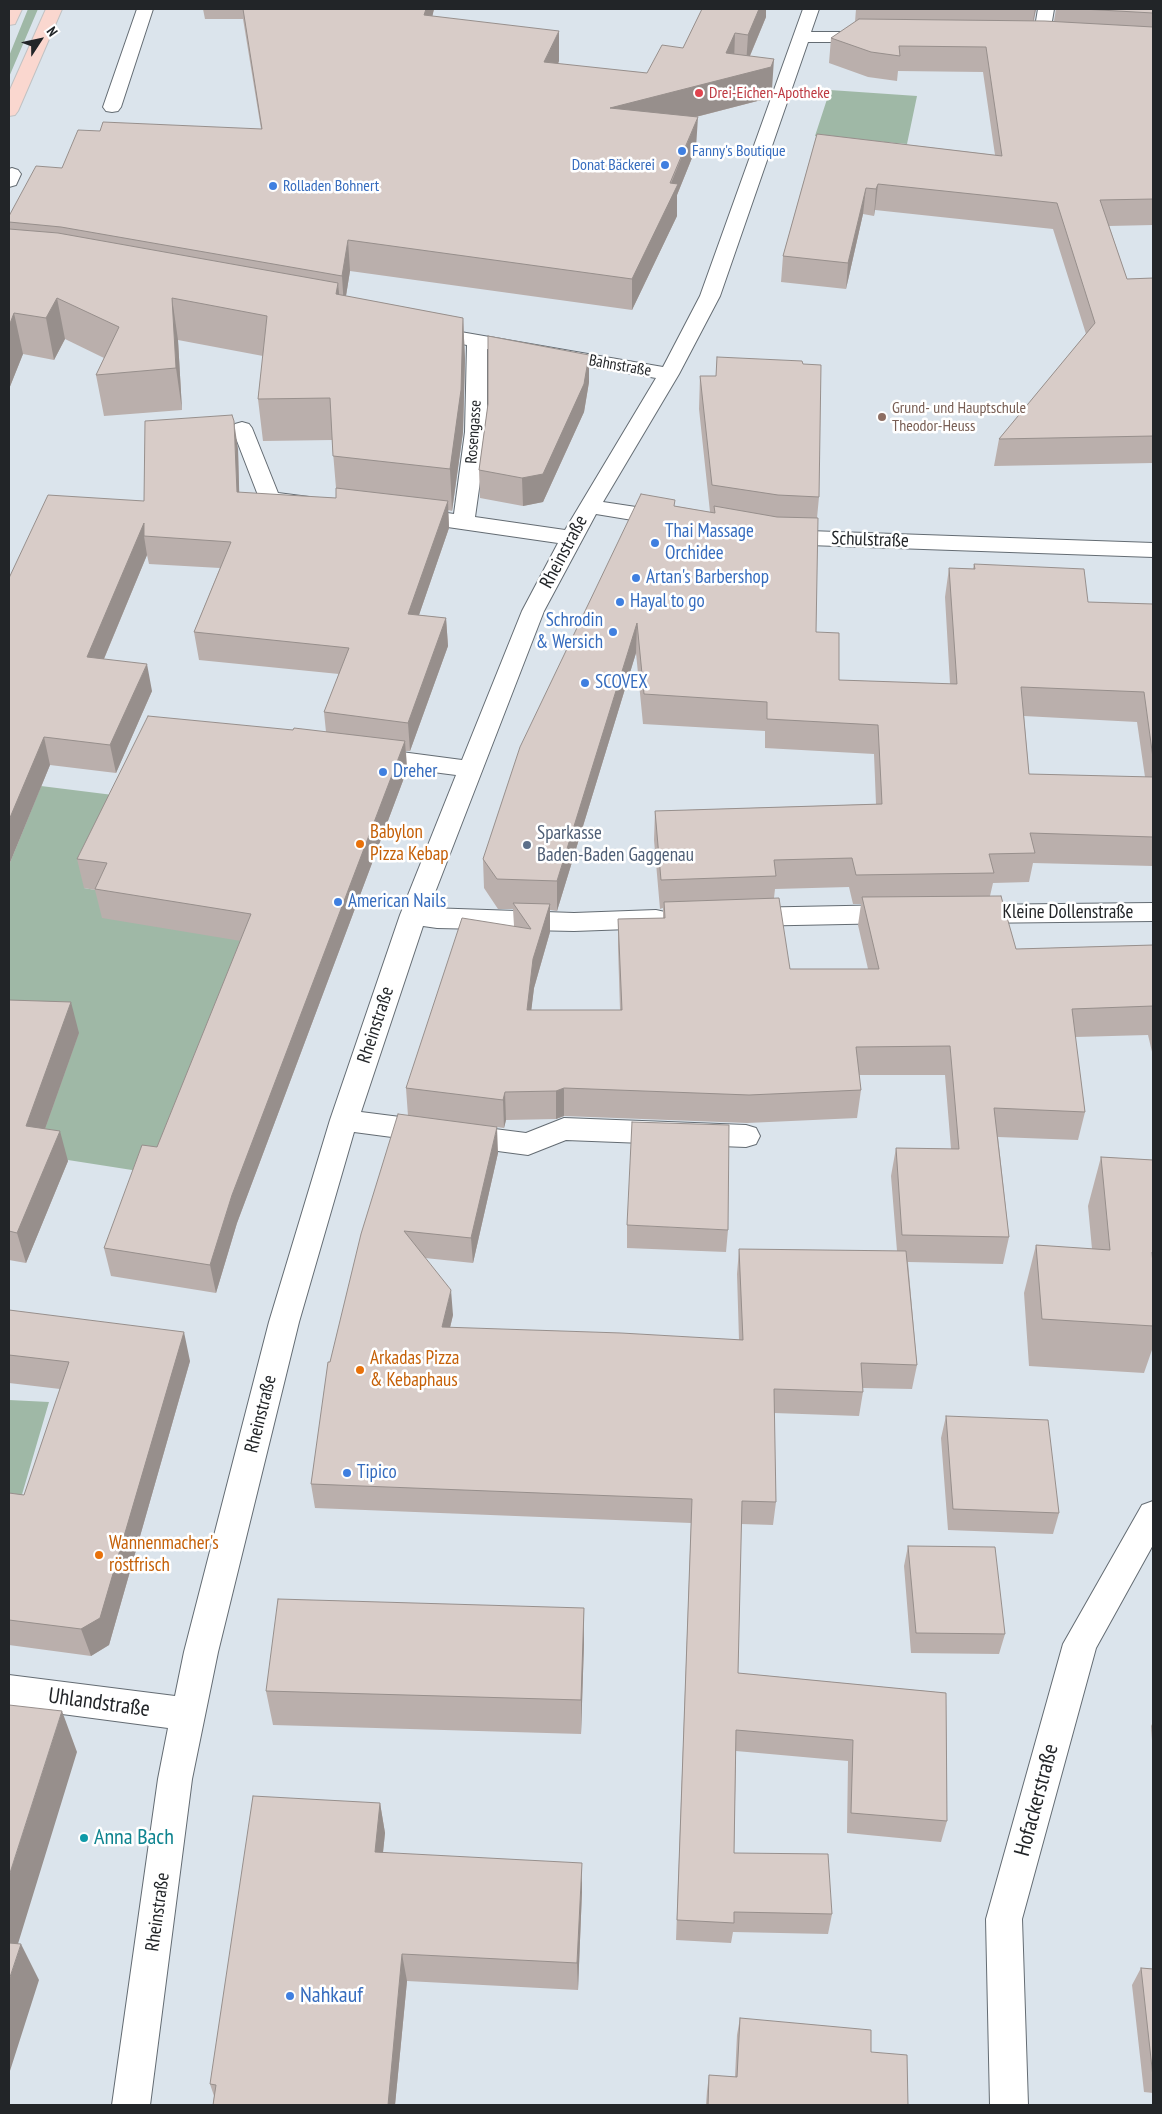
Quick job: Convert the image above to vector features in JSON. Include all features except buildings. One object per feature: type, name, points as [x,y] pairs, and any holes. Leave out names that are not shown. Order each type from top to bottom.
[{"type":"main road","points":[[9,20],[14,9]]},
{"type":"main road","points":[[9,111],[54,9]]},
{"type":"street","points":[[112,107],[145,9]]},
{"type":"street","name":"Rheinstraße","points":[[131,2105],[175,1779],[189,1713],[217,1586],[284,1322],[344,1120],[413,915],[533,611],[589,506],[669,374],[710,296],[812,9]]},
{"type":"street","points":[[1041,39],[1046,9]]},
{"type":"street","points":[[801,37],[881,38]]},
{"type":"street","points":[[1021,39],[1060,40]]},
{"type":"street","name":"Bahnstraße","points":[[409,329],[669,374]]},
{"type":"street","name":"Rosengasse","points":[[464,521],[476,432],[477,342]]},
{"type":"street","points":[[242,428],[269,498],[318,504]]},
{"type":"street","points":[[589,506],[691,523]]},
{"type":"street","points":[[396,513],[464,521],[572,538]]},
{"type":"street","name":"Schulstraße","points":[[757,534],[775,537],[1153,550]]},
{"type":"street","points":[[352,753],[471,770]]},
{"type":"street","name":"Kleine Dollenstraße","points":[[948,914],[1153,912]]},
{"type":"street","points":[[723,918],[919,914]]},
{"type":"street","points":[[413,915],[437,919],[574,922],[683,919]]},
{"type":"street","points":[[344,1120],[528,1144],[564,1129],[746,1136]]},
{"type":"street","name":"Hofackerstraße","points":[[1009,2105],[1004,1919],[1080,1644],[1153,1515]]},
{"type":"street","name":"Uhlandstraße","points":[[9,1691],[156,1712],[189,1713]]},
{"type":"green space","points":[[28,9],[38,9],[9,77],[9,56]]},
{"type":"green space","points":[[830,90],[917,96],[907,144],[815,136]]},
{"type":"green space","points":[[41,786],[161,801],[84,888],[113,893],[256,944],[164,1175],[36,1155],[9,1031],[9,865]]},
{"type":"green space","points":[[9,1400],[49,1402],[16,1515],[9,1514]]},
{"type":"place","name":"Drei-Eichen-Apotheke","points":[[699,93]]},
{"type":"place","name":"Fanny's Boutique","points":[[682,151]]},
{"type":"place","name":"Donat Bäckerei","points":[[665,165]]},
{"type":"place","name":"Rolladen Bohnert","points":[[273,186]]},
{"type":"place","name":"Grund- und Hauptschule Theodor-Heuss","points":[[882,417]]},
{"type":"place","name":"Thai Massage Orchidee","points":[[655,543]]},
{"type":"place","name":"Artan's Barbershop","points":[[636,578]]},
{"type":"place","name":"Hayal to go","points":[[620,602]]},
{"type":"place","name":"Schrodin & Wersich","points":[[613,632]]},
{"type":"place","name":"SCOVEX","points":[[585,683]]},
{"type":"place","name":"Dreher","points":[[383,772]]},
{"type":"place","name":"Babylon Pizza Kebap","points":[[360,844]]},
{"type":"place","name":"Sparkasse Baden-Baden Gaggenau","points":[[527,845]]},
{"type":"place","name":"American Nails","points":[[338,902]]},
{"type":"place","name":"Arkadas Pizza & Kebaphaus","points":[[360,1370]]},
{"type":"place","name":"Tipico","points":[[347,1473]]},
{"type":"place","name":"Wannenmacher's röstfrisch","points":[[99,1555]]},
{"type":"place","name":"Anna Bach","points":[[84,1838]]},
{"type":"place","name":"Nahkauf","points":[[290,1996]]}]
